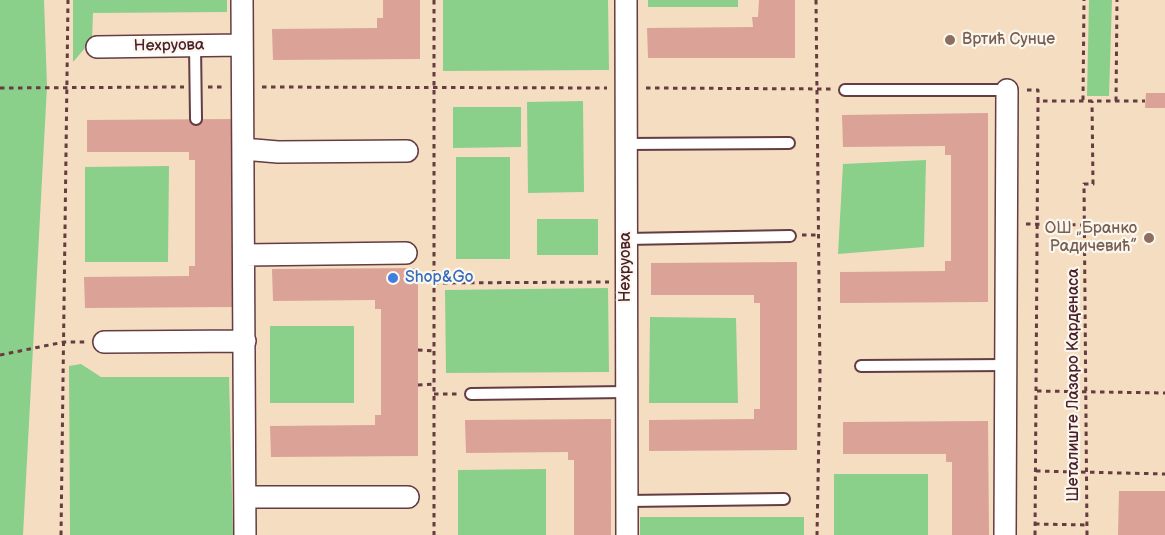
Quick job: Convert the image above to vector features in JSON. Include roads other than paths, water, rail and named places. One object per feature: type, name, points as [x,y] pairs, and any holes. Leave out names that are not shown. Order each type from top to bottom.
[{"type":"street","points":[[242,0],[245,535]]},
{"type":"street","name":"Нехруова","points":[[626,0],[627,535]]},
{"type":"street","name":"Нехруова","points":[[97,47],[242,45]]},
{"type":"street","points":[[1005,535],[1007,90]]},
{"type":"street","points":[[243,149],[278,152],[407,150]]},
{"type":"street","points":[[244,255],[406,253]]},
{"type":"street","points":[[104,342],[245,341]]},
{"type":"street","points":[[244,497],[408,497]]},
{"type":"lane","points":[[195,45],[196,119]]},
{"type":"lane","points":[[845,90],[1007,90]]},
{"type":"lane","points":[[626,144],[789,143]]},
{"type":"lane","points":[[626,239],[790,236]]},
{"type":"lane","points":[[861,366],[1006,365]]},
{"type":"lane","points":[[471,394],[626,392]]},
{"type":"lane","points":[[627,501],[784,499]]},
{"type":"place","name":"Вртић Сунце","points":[[950,40]]},
{"type":"place","name":"ОШ „Бранко Радичевић”","points":[[1149,238]]},
{"type":"place","name":"Shop&Go","points":[[393,278]]}]
